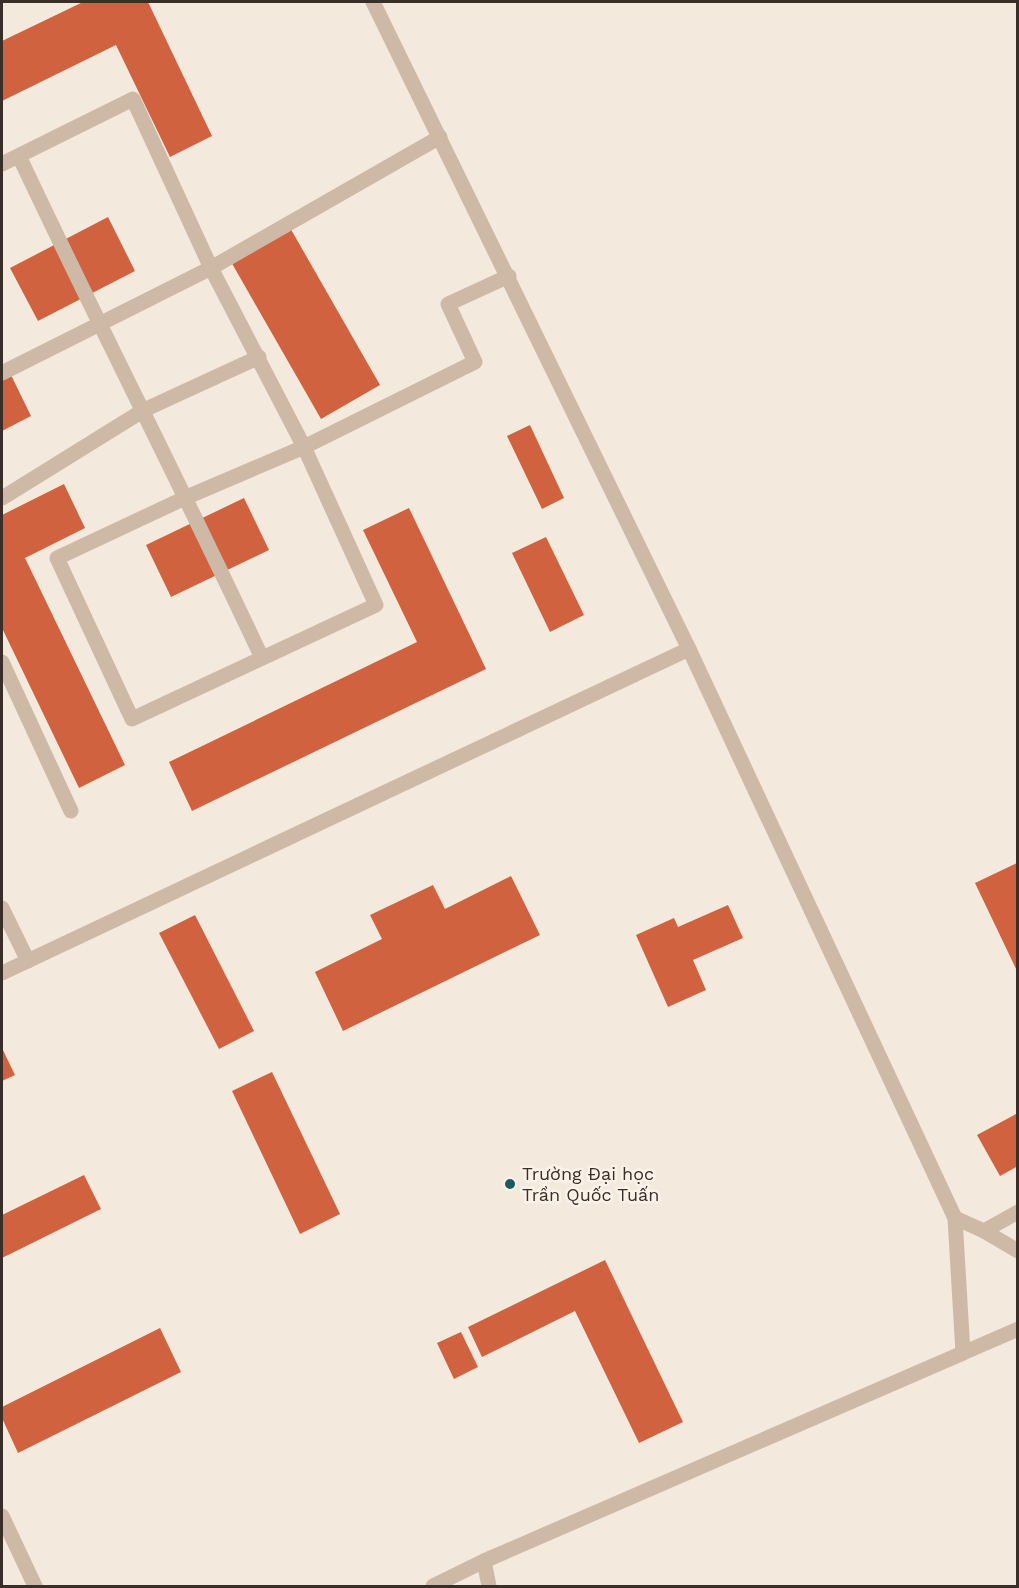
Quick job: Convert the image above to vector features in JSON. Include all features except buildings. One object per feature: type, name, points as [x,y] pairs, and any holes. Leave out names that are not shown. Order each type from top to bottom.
[{"type":"lane","points":[[373,2],[509,276],[689,649],[955,1218],[963,1353]]},
{"type":"lane","points":[[2,164],[133,99],[211,268],[304,447],[376,605],[132,719],[57,558],[187,497],[304,447],[475,362],[448,304],[509,276]]},
{"type":"lane","points":[[2,373],[211,268],[440,137]]},
{"type":"lane","points":[[19,156],[98,325],[187,497],[262,658]]},
{"type":"lane","points":[[2,498],[144,410],[259,357]]},
{"type":"lane","points":[[2,973],[689,649]]},
{"type":"lane","points":[[2,662],[71,812]]},
{"type":"lane","points":[[2,908],[28,961]]},
{"type":"lane","points":[[984,1231],[1017,1212]]},
{"type":"lane","points":[[955,1218],[984,1231],[1017,1251]]},
{"type":"lane","points":[[433,1587],[484,1561],[1017,1329]]},
{"type":"lane","points":[[2,1516],[35,1587]]},
{"type":"lane","points":[[484,1561],[489,1587]]},
{"type":"place","name":"Trường Đại học Trần Quốc Tuấn","points":[[510,1184]]}]
